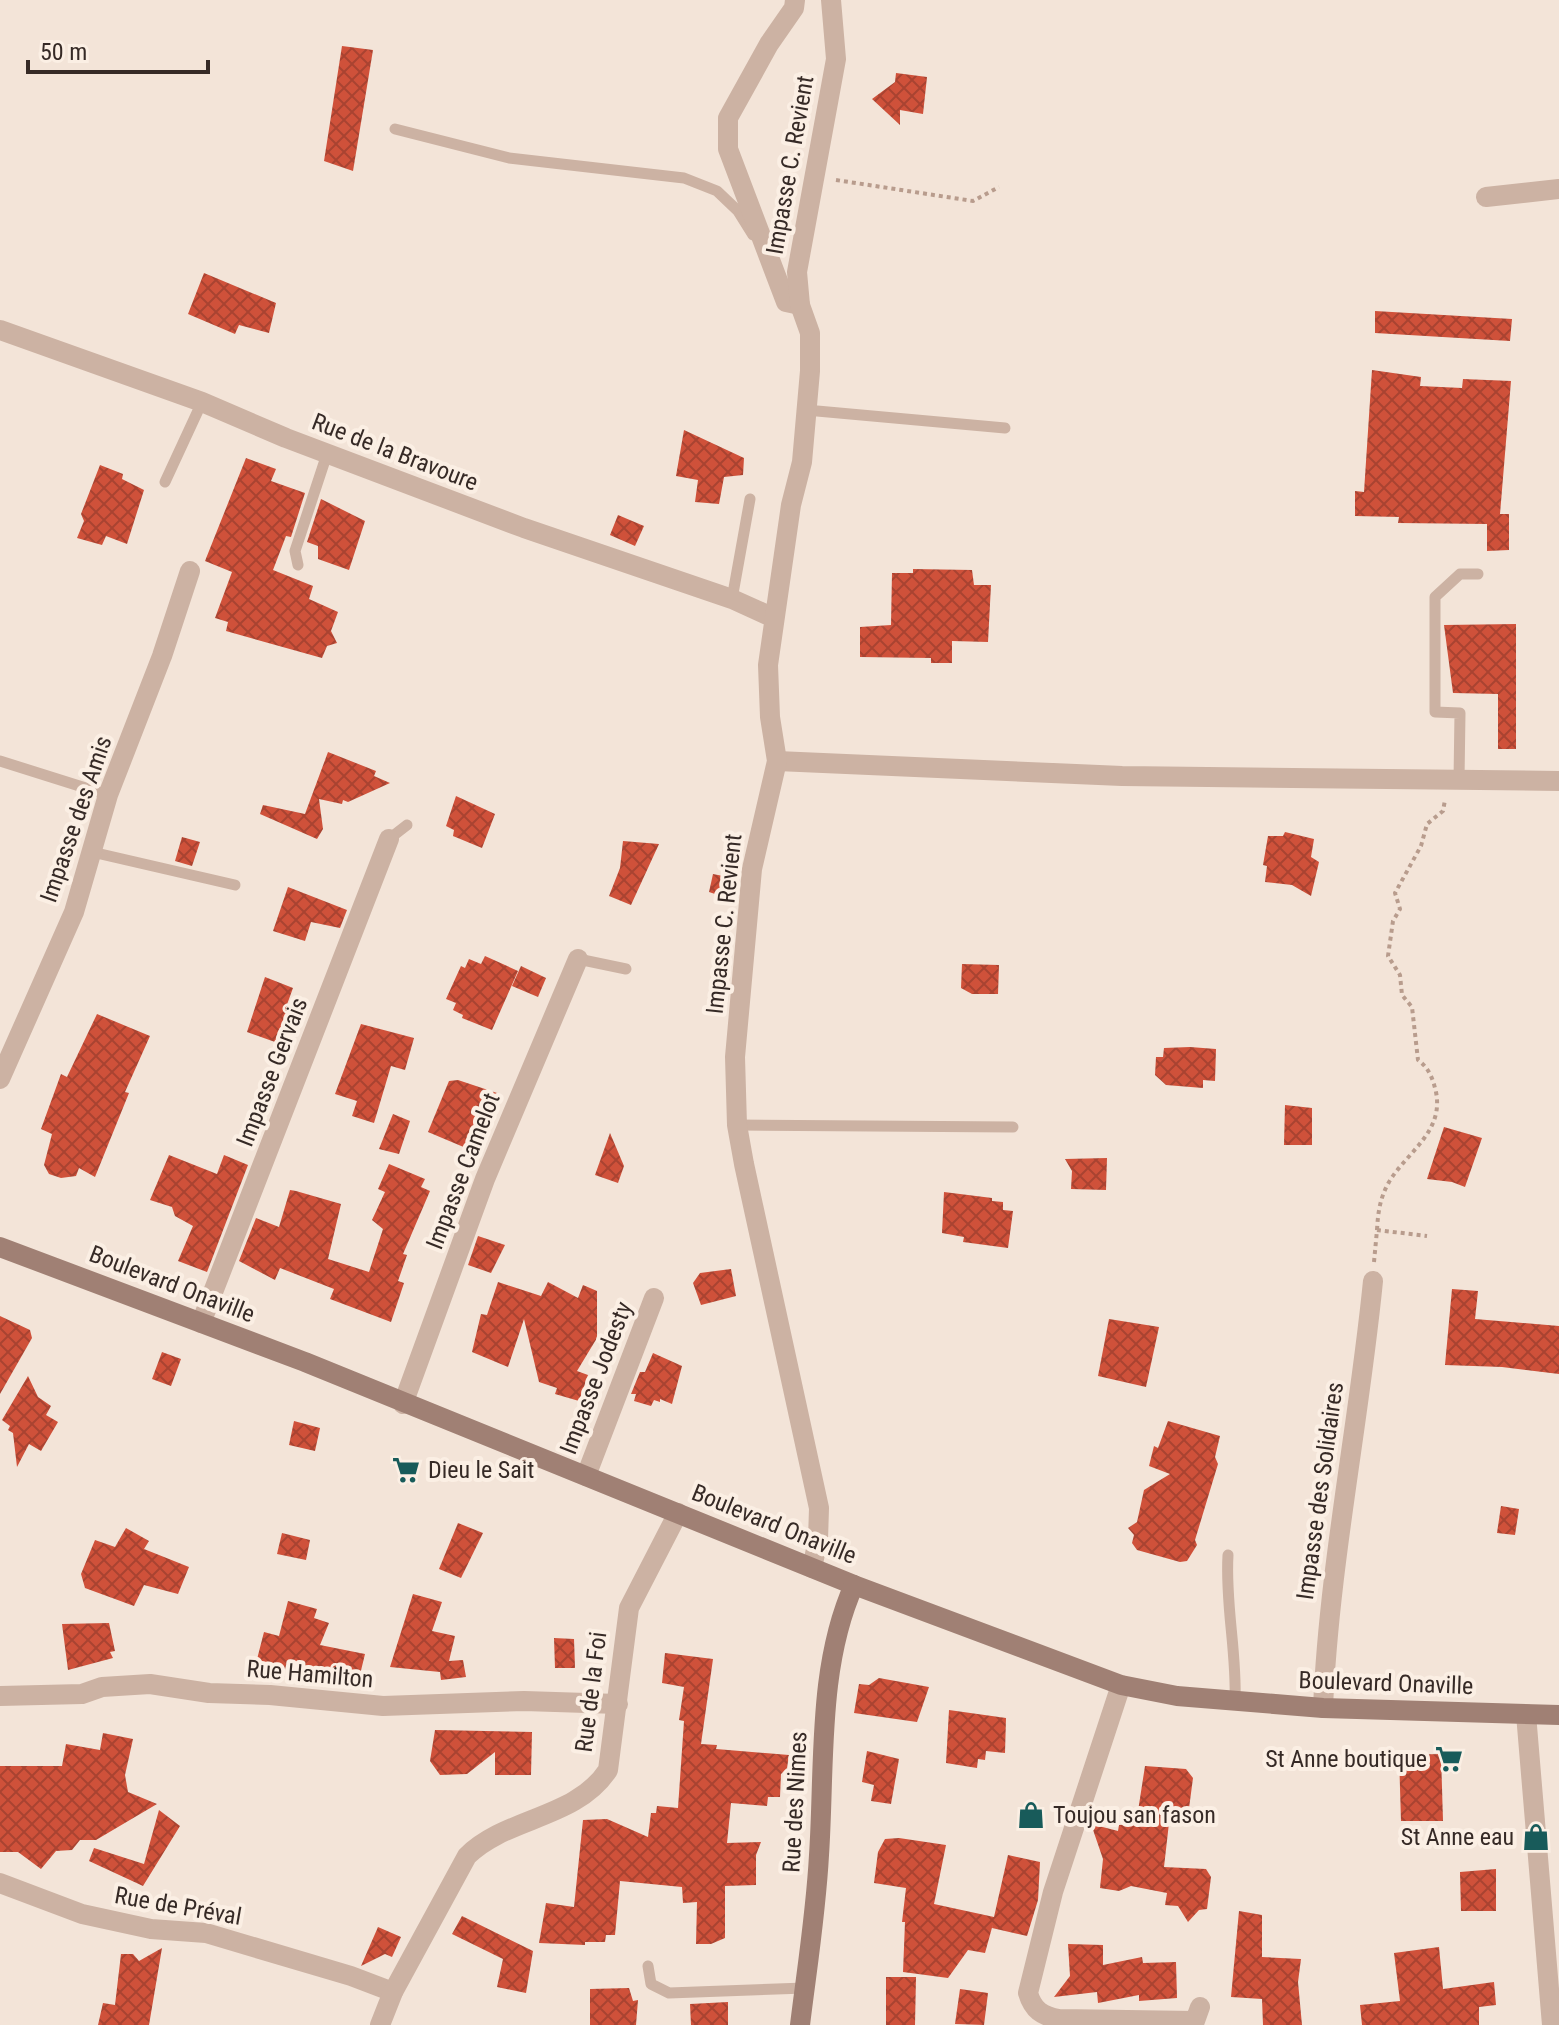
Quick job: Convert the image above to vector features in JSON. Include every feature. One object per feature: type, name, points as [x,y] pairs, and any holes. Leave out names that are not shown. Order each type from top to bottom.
[{"type":"street","points":[[795,0],[794,8],[762,55],[728,118],[728,149],[786,302],[800,305]]},
{"type":"street","name":"Impasse C. Revient","points":[[812,1568],[818,1540],[819,1508],[737,1125],[735,1057],[752,869],[777,761],[770,717],[768,665],[791,505],[802,462],[810,333],[800,305],[797,272],[836,59],[831,0]]},
{"type":"street","points":[[1486,197],[1559,189]]},
{"type":"street","name":"Rue de la Bravoure","points":[[0,330],[202,402],[327,454],[603,557],[732,599],[774,618]]},
{"type":"street","name":"Impasse des Amis","points":[[0,1079],[74,912],[108,795],[162,656],[190,571]]},
{"type":"street","points":[[777,761],[1122,776],[1559,781]]},
{"type":"street","name":"Impasse Gervais","points":[[201,1323],[389,839]]},
{"type":"street","name":"Impasse Camelot","points":[[403,1404],[485,1179],[578,959]]},
{"type":"street","name":"Boulevard Onaville","points":[[0,1247],[201,1323],[854,1585],[1121,1685],[1235,1701],[1323,1708],[1559,1715]]},
{"type":"street","name":"Impasse des Solidaires","points":[[1323,1708],[1331,1594],[1357,1424],[1373,1281]]},
{"type":"street","name":"Impasse Jodesty","points":[[586,1476],[654,1298]]},
{"type":"street","name":"Rue de la Foi","points":[[380,2025],[393,1992],[467,1856],[484,1839],[551,1813],[598,1785],[608,1770],[629,1608],[678,1513]]},
{"type":"street","name":"Rue des Nimes","points":[[800,2025],[819,1854],[828,1705],[842,1612],[854,1585]]},
{"type":"street","name":"Rue Hamilton","points":[[0,1696],[82,1694],[102,1687],[150,1684],[209,1693],[270,1695],[383,1706],[524,1701],[618,1704]]},
{"type":"street","points":[[1121,1685],[1083,1810],[1053,1892],[1028,1993],[1036,2018],[1195,2021],[1200,2007]]},
{"type":"street","points":[[1526,1714],[1552,2025]]},
{"type":"street","name":"Rue de Préval","points":[[0,1883],[82,1914],[164,1931],[206,1933],[351,1976],[393,1992]]},
{"type":"lane","points":[[395,129],[509,158],[684,178],[717,191],[738,211],[754,237],[764,239]]},
{"type":"lane","points":[[165,482],[202,402]]},
{"type":"lane","points":[[806,410],[1005,428]]},
{"type":"lane","points":[[298,565],[295,551],[327,454]]},
{"type":"lane","points":[[732,599],[750,499]]},
{"type":"lane","points":[[1453,780],[1460,713],[1435,712],[1435,597],[1460,574],[1478,574]]},
{"type":"lane","points":[[0,761],[108,795]]},
{"type":"lane","points":[[389,839],[407,825]]},
{"type":"lane","points":[[92,852],[235,885]]},
{"type":"lane","points":[[578,959],[626,969]]},
{"type":"lane","points":[[737,1125],[1013,1127]]},
{"type":"lane","points":[[1228,1555],[1225,1593],[1236,1677],[1235,1701]]},
{"type":"lane","points":[[648,1966],[651,1984],[669,1993],[805,1988]]},
{"type":"path","points":[[814,177],[973,201],[999,187]]},
{"type":"path","points":[[1373,1281],[1384,1192],[1409,1160],[1414,1147],[1429,1134],[1437,1113],[1434,1084],[1426,1066],[1418,1060],[1412,1007],[1402,995],[1400,975],[1388,956],[1393,921],[1400,909],[1395,893],[1421,846],[1427,824],[1443,811],[1453,780]]},
{"type":"path","points":[[1377,1230],[1427,1236]]},
{"type":"building","points":[[342,46],[373,50],[353,171],[324,161]]},
{"type":"building","points":[[896,73],[927,77],[923,114],[900,110],[900,125],[872,99],[895,82]]},
{"type":"building","points":[[204,273],[276,303],[269,333],[239,325],[235,334],[188,314]]},
{"type":"building","points":[[1375,311],[1512,319],[1510,341],[1375,333]]},
{"type":"building","points":[[1372,370],[1421,377],[1420,386],[1462,388],[1463,379],[1511,381],[1500,514],[1509,514],[1509,550],[1487,551],[1487,524],[1398,523],[1399,517],[1355,516],[1355,491],[1364,492]]},
{"type":"building","points":[[684,430],[744,458],[743,475],[724,477],[719,504],[695,502],[698,480],[676,476]]},
{"type":"building","points":[[246,458],[276,469],[271,481],[305,493],[291,537],[286,536],[273,570],[313,586],[309,599],[338,612],[331,631],[337,643],[327,646],[322,658],[226,631],[228,622],[215,618],[232,572],[205,561]]},
{"type":"building","points":[[100,465],[123,474],[122,479],[144,490],[127,544],[106,536],[102,545],[77,538],[84,521],[81,514]]},
{"type":"building","points":[[321,499],[365,521],[349,570],[318,559],[318,546],[307,542]]},
{"type":"building","points":[[618,515],[644,526],[635,546],[610,535]]},
{"type":"building","points":[[913,569],[972,570],[974,585],[991,585],[988,642],[952,641],[952,663],[931,663],[931,658],[860,657],[860,627],[891,625],[892,573],[913,573]]},
{"type":"building","points":[[1516,624],[1516,749],[1498,749],[1498,694],[1453,693],[1444,625]]},
{"type":"building","points":[[328,752],[376,771],[374,776],[390,783],[348,802],[343,800],[342,804],[319,799],[323,829],[317,839],[260,814],[263,805],[305,814]]},
{"type":"building","points":[[456,796],[495,814],[482,848],[453,836],[454,830],[446,826]]},
{"type":"building","points":[[1285,832],[1314,839],[1311,857],[1319,862],[1311,896],[1292,885],[1265,882],[1267,866],[1263,865],[1268,836],[1283,836]]},
{"type":"building","points":[[182,837],[200,842],[192,866],[175,861]]},
{"type":"building","points":[[623,841],[659,844],[631,905],[609,896],[620,868]]},
{"type":"building","points":[[713,874],[733,878],[730,899],[709,892]]},
{"type":"building","points":[[288,887],[347,910],[340,928],[311,922],[305,941],[273,931]]},
{"type":"building","points":[[485,956],[518,971],[492,1030],[462,1018],[463,1015],[453,1010],[456,1003],[446,999],[461,966],[465,968],[469,959],[481,964]]},
{"type":"building","points":[[962,964],[999,965],[998,994],[972,994],[961,988]]},
{"type":"building","points":[[521,966],[546,978],[538,997],[512,986]]},
{"type":"building","points":[[265,977],[293,988],[285,1010],[292,1013],[285,1032],[279,1030],[275,1042],[247,1032]]},
{"type":"building","points":[[97,1014],[150,1036],[125,1092],[129,1093],[95,1177],[79,1168],[76,1176],[61,1178],[49,1174],[44,1165],[52,1134],[41,1129],[61,1074],[67,1077]]},
{"type":"building","points":[[361,1024],[414,1038],[405,1070],[391,1066],[374,1123],[352,1116],[357,1101],[335,1094]]},
{"type":"building","points":[[1164,1048],[1216,1049],[1215,1081],[1203,1080],[1203,1088],[1166,1085],[1155,1075],[1156,1057],[1163,1057]]},
{"type":"building","points":[[458,1080],[497,1093],[473,1151],[428,1132],[449,1081]]},
{"type":"building","points":[[1285,1105],[1312,1108],[1312,1145],[1284,1145]]},
{"type":"building","points":[[393,1114],[410,1121],[399,1154],[379,1149]]},
{"type":"building","points":[[1444,1127],[1482,1138],[1465,1187],[1427,1179]]},
{"type":"building","points":[[610,1133],[624,1166],[618,1183],[595,1175]]},
{"type":"building","points":[[169,1155],[217,1174],[224,1155],[248,1165],[207,1272],[178,1261],[193,1226],[175,1216],[172,1207],[150,1200]]},
{"type":"building","points":[[1107,1158],[1106,1190],[1071,1189],[1072,1171],[1065,1159]]},
{"type":"building","points":[[389,1164],[425,1179],[421,1187],[430,1191],[403,1254],[407,1255],[398,1281],[404,1283],[391,1322],[330,1299],[334,1289],[280,1268],[275,1280],[239,1261],[256,1218],[279,1227],[290,1190],[341,1204],[328,1259],[369,1272],[383,1229],[372,1220],[385,1192],[378,1189]]},
{"type":"building","points":[[944,1192],[1003,1202],[1003,1210],[1013,1211],[1008,1248],[963,1242],[964,1237],[942,1233]]},
{"type":"building","points":[[478,1236],[505,1245],[491,1273],[468,1265]]},
{"type":"building","points":[[731,1269],[736,1296],[701,1305],[693,1283],[700,1273]]},
{"type":"building","points":[[498,1282],[541,1296],[548,1282],[578,1298],[583,1285],[597,1291],[597,1338],[577,1371],[588,1375],[579,1401],[555,1394],[557,1388],[539,1382],[524,1319],[508,1367],[472,1352],[481,1314],[487,1315]]},
{"type":"building","points":[[1452,1289],[1478,1291],[1475,1319],[1559,1326],[1559,1374],[1502,1367],[1445,1365]]},
{"type":"building","points":[[0,1316],[30,1330],[32,1338],[0,1394]]},
{"type":"building","points":[[1109,1319],[1159,1327],[1146,1387],[1098,1376]]},
{"type":"building","points":[[162,1352],[181,1359],[171,1386],[152,1379]]},
{"type":"building","points":[[653,1353],[682,1366],[672,1404],[660,1399],[660,1402],[654,1400],[651,1406],[634,1401],[636,1394],[631,1394],[640,1372],[645,1372]]},
{"type":"building","points":[[28,1376],[38,1397],[51,1406],[46,1415],[58,1422],[41,1451],[29,1444],[17,1467],[13,1433],[2,1420]]},
{"type":"building","points":[[294,1421],[320,1428],[315,1451],[289,1445]]},
{"type":"building","points":[[1168,1421],[1220,1436],[1215,1457],[1218,1464],[1195,1540],[1197,1545],[1187,1561],[1180,1562],[1137,1550],[1132,1543],[1134,1535],[1128,1528],[1137,1522],[1144,1490],[1170,1474],[1149,1466],[1154,1446],[1158,1448]]},
{"type":"building","points":[[1501,1506],[1519,1509],[1515,1535],[1497,1533]]},
{"type":"building","points":[[458,1523],[483,1533],[461,1578],[439,1569]]},
{"type":"building","points":[[126,1528],[149,1541],[144,1549],[189,1567],[178,1594],[144,1585],[134,1606],[85,1588],[81,1574],[95,1540],[115,1547]]},
{"type":"building","points":[[282,1533],[310,1540],[306,1560],[277,1554]]},
{"type":"building","points":[[413,1594],[442,1602],[432,1631],[455,1636],[449,1661],[463,1660],[466,1677],[441,1680],[440,1672],[390,1667]]},
{"type":"building","points":[[288,1601],[317,1609],[314,1618],[329,1623],[320,1645],[365,1654],[357,1687],[331,1683],[332,1675],[286,1665],[284,1675],[255,1667],[264,1632],[279,1636]]},
{"type":"building","points":[[109,1623],[115,1651],[110,1652],[113,1658],[68,1670],[62,1624]]},
{"type":"building","points":[[554,1638],[574,1639],[575,1668],[555,1668]]},
{"type":"building","points":[[665,1653],[713,1659],[701,1744],[717,1745],[716,1749],[789,1755],[787,1768],[781,1774],[780,1797],[768,1797],[767,1806],[731,1803],[727,1843],[761,1842],[756,1855],[756,1885],[725,1886],[725,1938],[711,1944],[696,1944],[697,1902],[683,1903],[682,1887],[620,1881],[615,1935],[606,1935],[605,1942],[585,1942],[585,1945],[539,1943],[546,1903],[574,1907],[583,1820],[607,1819],[648,1837],[651,1813],[656,1813],[657,1806],[678,1808],[684,1721],[679,1720],[684,1687],[662,1683]]},
{"type":"building","points":[[879,1678],[929,1687],[917,1722],[854,1713],[859,1684],[869,1685]]},
{"type":"building","points":[[949,1710],[1006,1718],[1005,1753],[986,1751],[985,1760],[978,1759],[977,1768],[946,1763]]},
{"type":"building","points":[[435,1730],[532,1732],[531,1775],[495,1775],[495,1752],[467,1774],[440,1775],[430,1761]]},
{"type":"building","points":[[103,1733],[133,1739],[125,1775],[128,1792],[157,1804],[96,1840],[80,1840],[72,1850],[56,1851],[41,1869],[18,1852],[0,1852],[0,1766],[62,1766],[66,1744],[100,1750]]},
{"type":"building","points":[[867,1751],[899,1759],[891,1804],[871,1801],[874,1785],[862,1782]]},
{"type":"building","points":[[1441,1754],[1443,1821],[1401,1821],[1399,1755]]},
{"type":"building","points":[[1145,1766],[1186,1769],[1193,1778],[1188,1816],[1179,1815],[1178,1824],[1169,1823],[1164,1867],[1206,1869],[1211,1877],[1207,1909],[1199,1910],[1188,1922],[1178,1906],[1165,1905],[1167,1893],[1131,1886],[1119,1891],[1100,1888],[1103,1859],[1091,1824],[1118,1831],[1119,1825],[1136,1824]]},
{"type":"building","points":[[159,1810],[180,1826],[143,1886],[89,1861],[94,1848],[144,1864]]},
{"type":"building","points":[[885,1839],[946,1845],[934,1904],[994,1917],[1008,1855],[1040,1862],[1038,1900],[1027,1936],[992,1928],[993,1924],[985,1953],[968,1950],[948,1978],[903,1972],[905,1922],[902,1922],[906,1888],[874,1883],[878,1852]]},
{"type":"building","points":[[1496,1869],[1496,1911],[1461,1911],[1460,1872]]},
{"type":"building","points":[[1239,1911],[1262,1915],[1262,1957],[1301,1959],[1298,1982],[1302,2025],[1263,2025],[1262,1999],[1231,1997]]},
{"type":"building","points":[[462,1916],[533,1951],[526,1993],[497,1987],[503,1959],[452,1934]]},
{"type":"building","points":[[378,1927],[401,1937],[392,1957],[385,1954],[361,1966]]},
{"type":"building","points":[[1068,1944],[1103,1945],[1103,1965],[1142,1957],[1143,1963],[1176,1962],[1177,1998],[1139,2001],[1139,1995],[1098,2003],[1097,1992],[1054,1997],[1070,1976]]},
{"type":"building","points":[[1439,1947],[1443,1989],[1494,1982],[1496,2005],[1479,2007],[1479,2025],[1362,2025],[1360,2005],[1400,2001],[1394,1953]]},
{"type":"building","points":[[162,1948],[149,2025],[98,2025],[103,2003],[115,2005],[121,1954],[133,1954],[139,1961]]},
{"type":"building","points":[[886,1977],[916,1977],[915,2025],[886,2025]]},
{"type":"building","points":[[629,1988],[633,2001],[638,2000],[636,2025],[590,2025],[590,1989]]},
{"type":"building","points":[[960,1989],[988,1993],[984,2025],[955,2024]]},
{"type":"building","points":[[728,2002],[728,2025],[691,2025],[690,2004]]},
{"type":"place","name":"Dieu le Sait","points":[[406,1470]]},
{"type":"place","name":"St Anne boutique","points":[[1449,1759]]},
{"type":"place","name":"Toujou san fason","points":[[1031,1815]]},
{"type":"place","name":"St Anne eau","points":[[1536,1837]]}]
